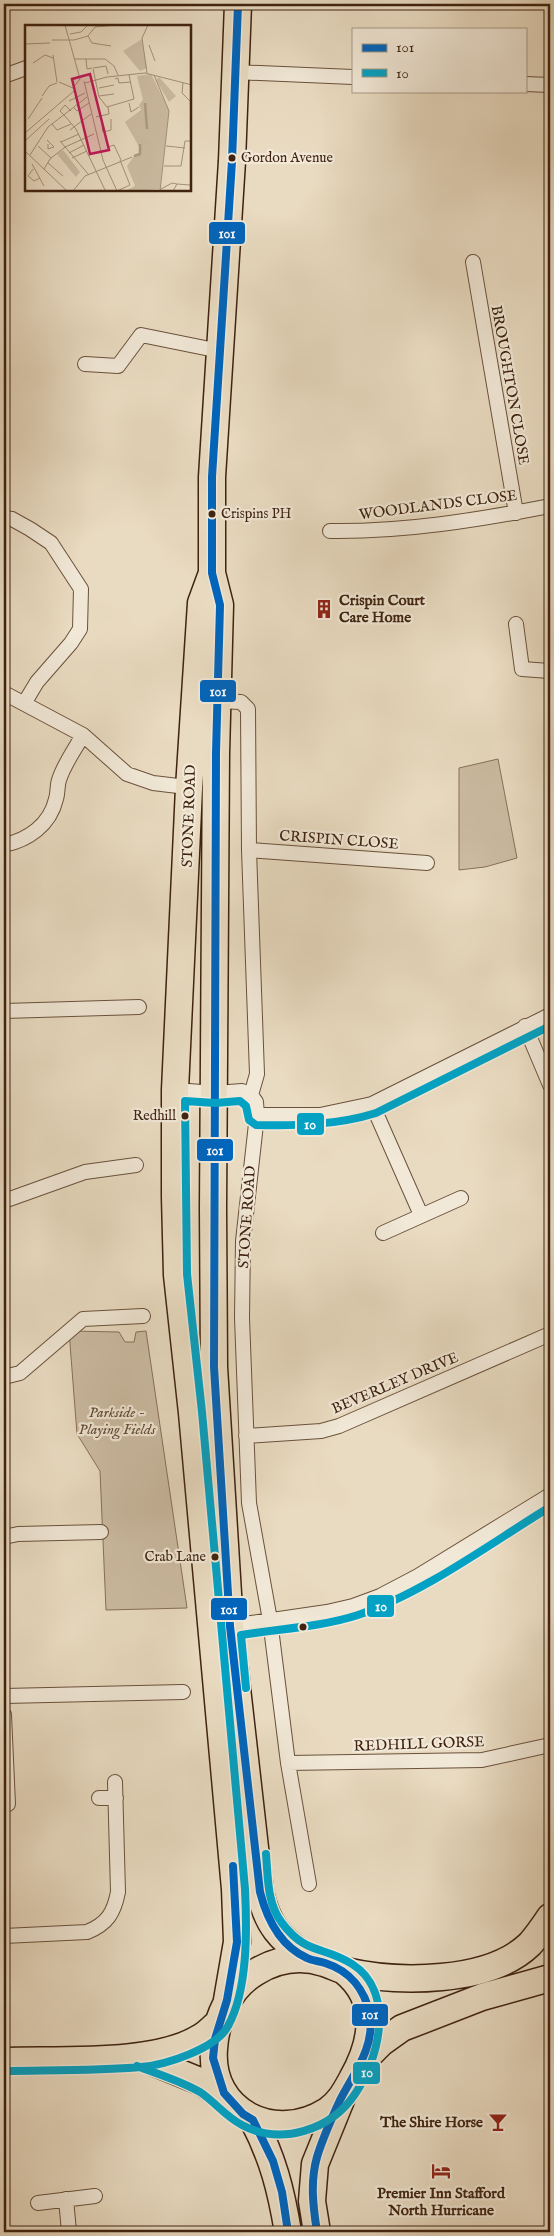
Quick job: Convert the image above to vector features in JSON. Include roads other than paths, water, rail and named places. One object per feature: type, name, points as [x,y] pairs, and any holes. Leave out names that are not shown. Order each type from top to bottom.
[{"type":"highway","name":"STONE ROAD","points":[[238,4],[232,161],[212,477],[212,573],[220,605],[216,788],[213,1208],[214,1366],[230,1626],[260,1892],[264,1912],[270,1924],[282,1938],[307,1958]]},
{"type":"highway","name":"STONE ROAD","points":[[212,573],[201,603],[189,788],[175,1090],[177,1275],[235,1888],[237,1942],[223,2011]]},
{"type":"highway","points":[[4,2061],[141,2057],[188,2044],[202,2037],[223,2011],[240,1985],[264,1967],[283,1959],[307,1958],[344,1971],[375,1976],[435,1980],[479,1971],[492,1967],[529,1945],[550,1917]]},
{"type":"highway","points":[[317,2232],[312,2201],[315,2164],[341,2100],[363,2061],[370,2038],[368,2005],[358,1985],[344,1971]]},
{"type":"highway","points":[[363,2061],[381,2043],[402,2028],[482,1997],[550,1978]]},
{"type":"highway","points":[[223,2011],[213,2058],[218,2080],[231,2103]]},
{"type":"highway","points":[[141,2057],[202,2082],[253,2120],[297,2122],[326,2112],[341,2100]]},
{"type":"highway","points":[[253,2120],[273,2161],[282,2192],[288,2232]]},
{"type":"street","points":[[4,76],[25,68]]},
{"type":"street","points":[[234,72],[352,77]]},
{"type":"street","points":[[526,84],[550,85]]},
{"type":"street","name":"BROUGHTON CLOSE","points":[[473,262],[516,513]]},
{"type":"street","points":[[85,364],[118,366],[141,335],[220,351]]},
{"type":"street","name":"WOODLANDS CLOSE","points":[[330,531],[366,531],[516,513],[550,506]]},
{"type":"street","points":[[4,518],[24,526],[50,543],[81,589],[80,629],[71,643],[37,682],[25,702]]},
{"type":"street","points":[[516,624],[522,669],[550,671]]},
{"type":"street","points":[[4,692],[83,734],[127,774],[153,783],[189,788],[216,788]]},
{"type":"street","points":[[175,1090],[215,1093],[242,1091],[251,1095],[257,1074],[249,850],[248,710],[241,702],[217,700]]},
{"type":"street","points":[[4,845],[22,841],[37,830],[49,816],[56,800],[59,779],[83,734]]},
{"type":"street","name":"CRISPIN CLOSE","points":[[249,850],[427,862]]},
{"type":"street","points":[[4,1011],[139,1006]]},
{"type":"street","points":[[257,1115],[320,1115],[372,1104],[524,1026],[550,1015]]},
{"type":"street","points":[[524,1026],[550,1085]]},
{"type":"street","name":"STONE ROAD","points":[[251,1095],[256,1102],[257,1115],[243,1241],[242,1318],[246,1436],[252,1526],[270,1620],[288,1763],[309,1884]]},
{"type":"street","points":[[372,1104],[421,1215]]},
{"type":"street","points":[[4,1201],[85,1172],[136,1165]]},
{"type":"street","points":[[383,1232],[461,1198]]},
{"type":"street","points":[[4,1377],[20,1374],[83,1320],[144,1316]]},
{"type":"street","name":"BEVERLEY DRIVE","points":[[246,1436],[321,1431],[339,1426],[550,1334]]},
{"type":"street","points":[[230,1626],[327,1612],[353,1606],[380,1596],[418,1576],[550,1495]]},
{"type":"street","points":[[4,1537],[18,1534],[101,1532]]},
{"type":"street","points":[[4,1696],[183,1692]]},
{"type":"street","points":[[4,1715],[8,1804]]},
{"type":"street","name":"REDHILL GORSE","points":[[288,1763],[482,1760],[550,1745]]},
{"type":"street","points":[[4,1936],[87,1932],[100,1927],[109,1919],[116,1905],[118,1892],[115,1782]]},
{"type":"street","points":[[99,1798],[116,1798]]},
{"type":"street","points":[[38,2203],[95,2196]]},
{"type":"street","points":[[66,2199],[69,2232]]},
{"type":"place","name":"Gordon Avenue","points":[[232,158]]},
{"type":"place","name":"Crispins PH","points":[[212,514]]},
{"type":"place","name":"Crispin Court Care Home","points":[[324,609]]},
{"type":"place","name":"Redhill","points":[[185,1116]]},
{"type":"place","name":"Crab Lane","points":[[215,1557]]},
{"type":"place","name":"The Shire Horse","points":[[498,2122]]},
{"type":"place","name":"Premier Inn Stafford North Hurricane","points":[[441,2171]]},
{"type":"park label","name":"Parkside - Playing Fields","points":[[117,1420]]}]
